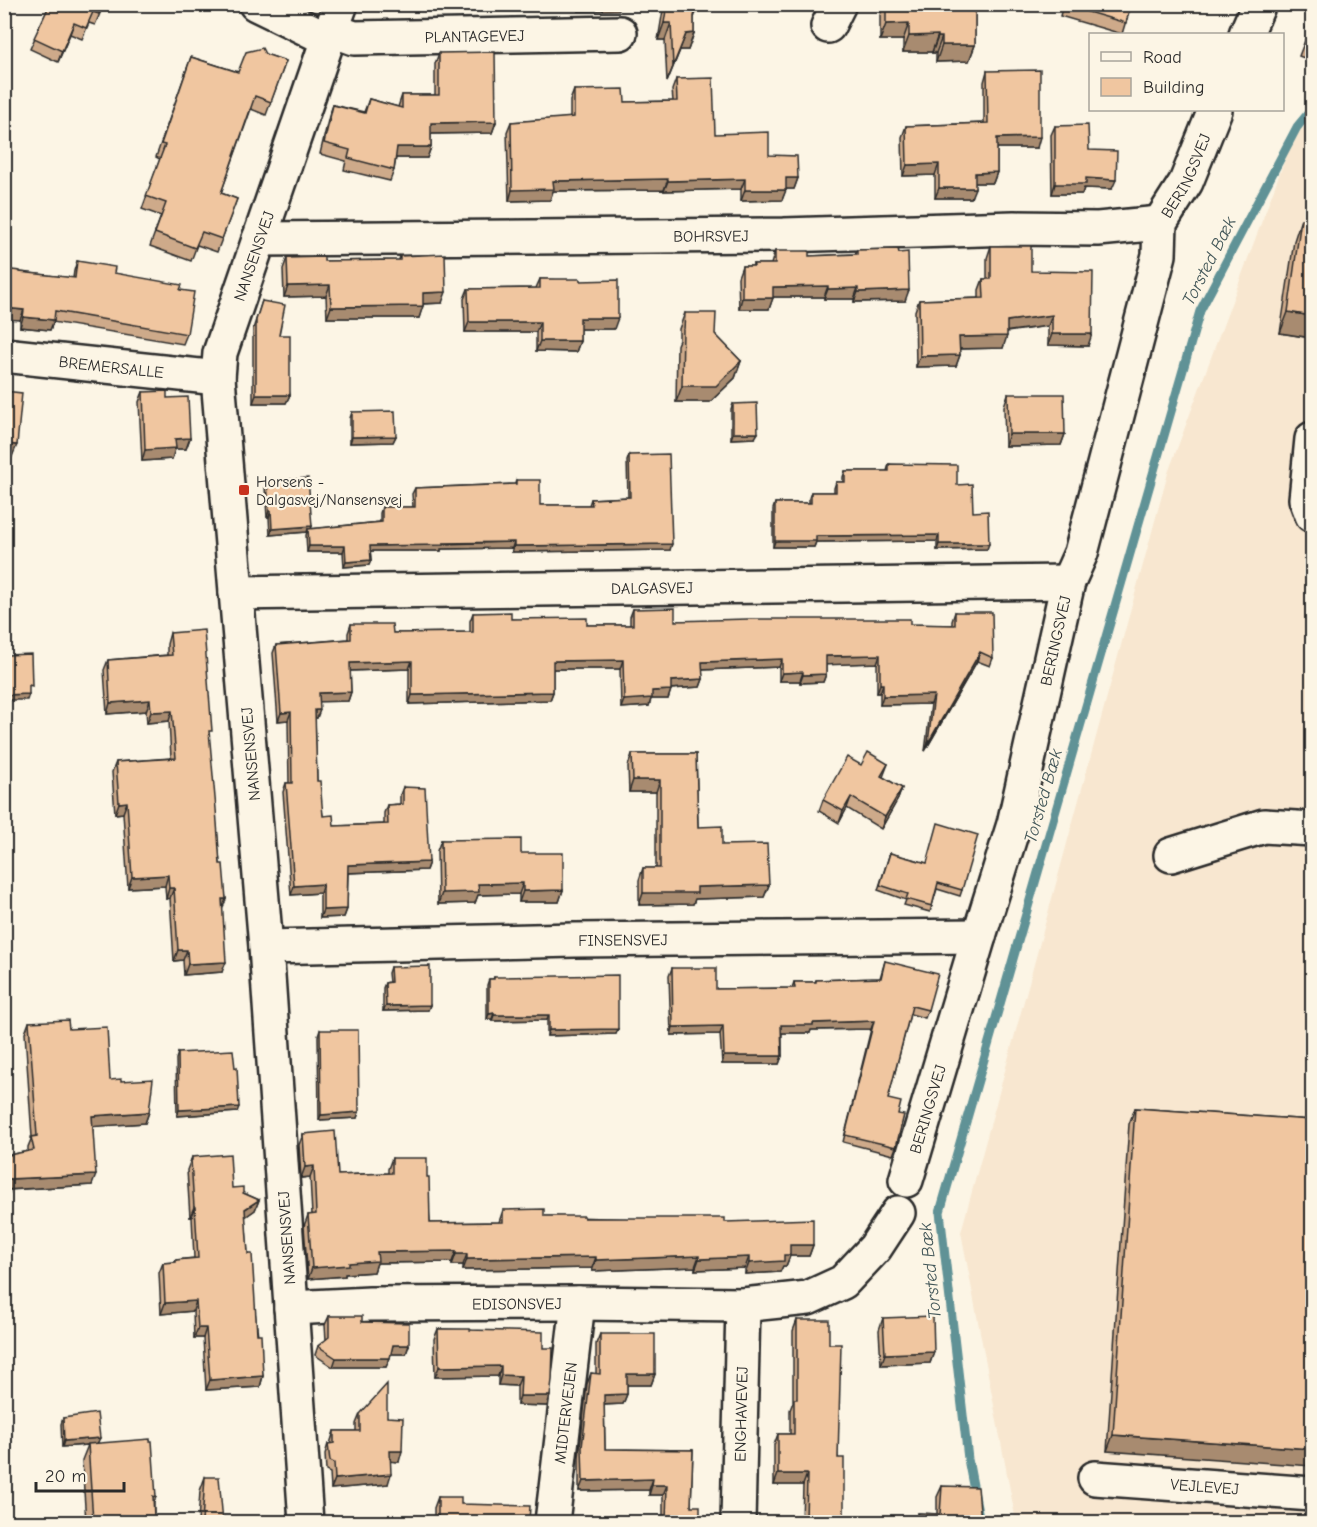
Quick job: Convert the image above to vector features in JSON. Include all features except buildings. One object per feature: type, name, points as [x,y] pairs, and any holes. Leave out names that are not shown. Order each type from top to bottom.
[{"type":"street","name":"PLANTAGEVEJ","points":[[256,4],[334,25],[354,38],[620,33]]},
{"type":"street","points":[[1246,33],[1259,4]]},
{"type":"street","name":"NANSENSVEJ","points":[[306,1522],[266,947],[218,378],[220,353],[334,25]]},
{"type":"street","name":"BERINGSVEJ","points":[[906,1180],[1014,824],[1068,582],[1081,553],[1159,255],[1160,223],[1186,182],[1215,111]]},
{"type":"street","name":"BOHRSVEJ","points":[[259,239],[784,235],[1014,228],[1098,229],[1160,223]]},
{"type":"street","name":"BREMERSALLE","points":[[4,355],[218,378]]},
{"type":"street","points":[[1312,439],[1305,499],[1312,515]]},
{"type":"street","name":"DALGASVEJ","points":[[236,593],[1068,582]]},
{"type":"street","points":[[1171,855],[1264,826],[1312,829]]},
{"type":"street","name":"FINSENSVEJ","points":[[266,947],[575,940],[979,936]]},
{"type":"street","points":[[743,1305],[808,1298],[843,1282],[875,1248],[898,1213]]},
{"type":"street","name":"MIDTERVEJEN","points":[[552,1522],[578,1303]]},
{"type":"street","name":"EDISONSVEJ","points":[[291,1308],[370,1304],[743,1305]]},
{"type":"street","name":"ENGHAVEVEJ","points":[[738,1522],[743,1305]]},
{"type":"street","name":"VEJLEVEJ","points":[[1095,1478],[1312,1494]]},
{"type":"shaded area","points":[[1297,127],[1312,128],[1312,1522],[1015,1522],[961,1232],[1168,473]]},
{"type":"waterway","name":"Torsted Bæk","points":[[980,1522],[968,1459],[940,1212],[1200,311],[1297,127],[1312,109]]},
{"type":"place","name":"Horsens - Dalgasvej/Nansensvej","points":[[244,490]]}]
